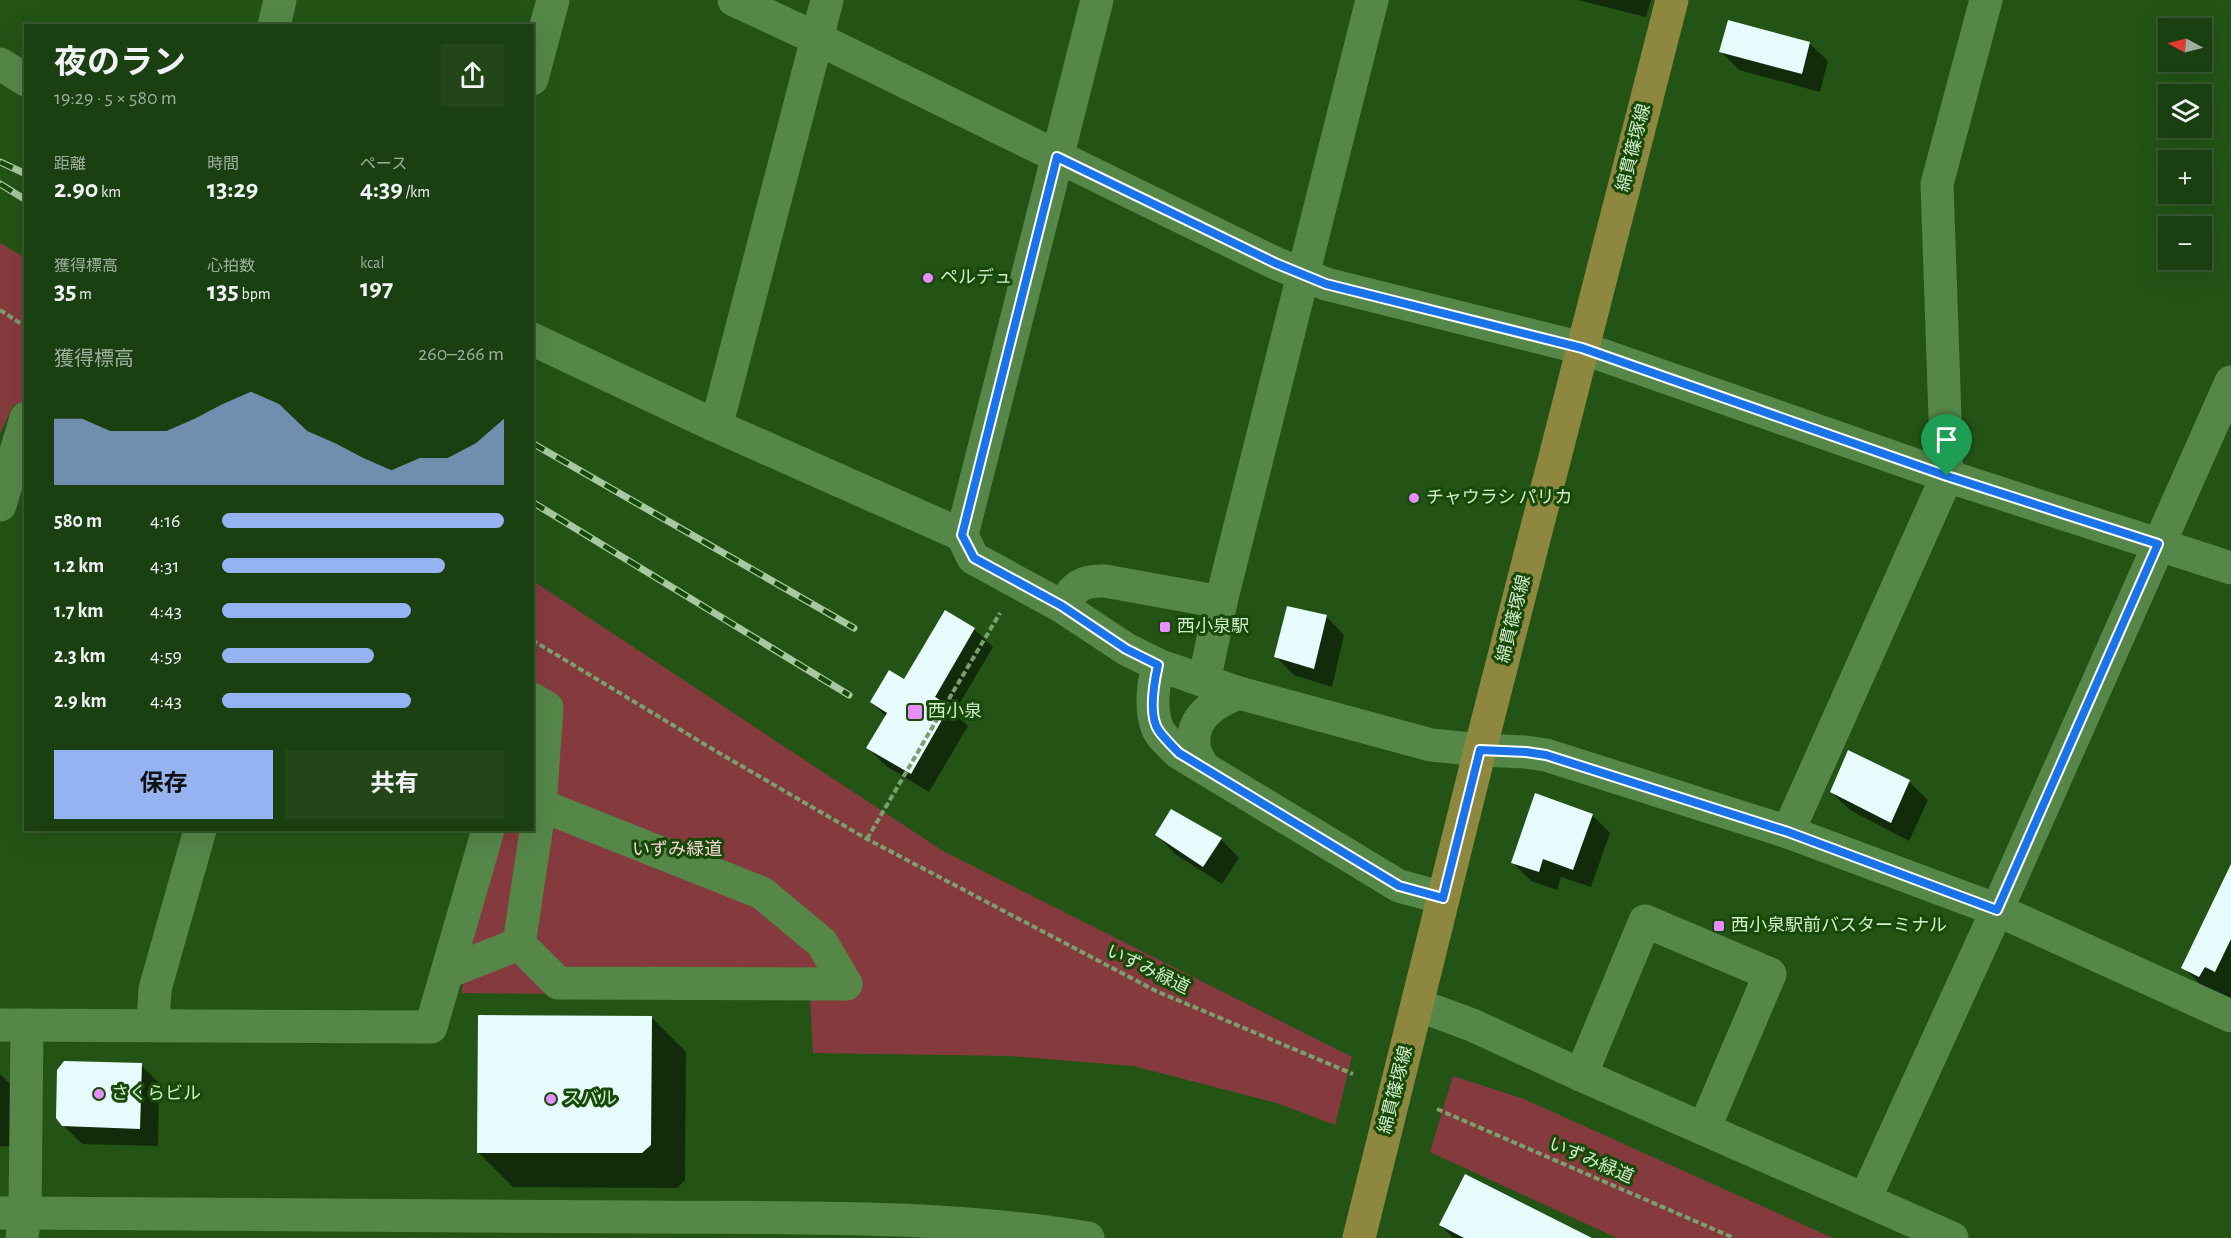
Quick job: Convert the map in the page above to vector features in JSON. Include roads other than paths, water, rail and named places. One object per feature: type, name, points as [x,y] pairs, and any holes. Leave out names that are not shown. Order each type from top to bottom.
[{"type":"main road","name":"綿貫篠塚線","points":[[1359,1238],[1480,750],[1672,0]]},
{"type":"street","points":[[274,24],[280,0]]},
{"type":"street","points":[[534,71],[553,0]]},
{"type":"street","points":[[734,0],[1057,157],[1326,284],[1582,348],[1947,476],[2231,568]]},
{"type":"street","points":[[714,424],[721,408],[827,0]]},
{"type":"street","points":[[962,535],[1097,0]]},
{"type":"street","points":[[1204,681],[1221,602],[1372,0]]},
{"type":"street","points":[[1788,832],[1947,476],[1937,184],[1986,0]]},
{"type":"street","points":[[0,64],[24,79]]},
{"type":"street","points":[[534,340],[714,424],[962,535],[974,558],[1062,606],[1126,649],[1158,665],[1239,693],[1431,745],[1546,755],[1788,832],[1997,910],[2228,1007]]},
{"type":"street","points":[[1865,1199],[1997,910],[2231,382]]},
{"type":"street","points":[[0,505],[24,425]]},
{"type":"street","points":[[1062,606],[1074,589],[1087,580],[1116,582],[1221,602]]},
{"type":"street","points":[[1158,665],[1153,684],[1153,707],[1157,729],[1179,753],[1399,886],[1443,898]]},
{"type":"street","points":[[1203,767],[1194,747],[1199,721],[1203,713],[1219,701],[1239,693]]},
{"type":"street","points":[[519,945],[540,805],[546,708],[534,700]]},
{"type":"street","points":[[519,945],[558,983],[846,984],[822,943],[762,893],[540,805]]},
{"type":"street","points":[[153,1025],[154,989],[200,831]]},
{"type":"street","points":[[488,831],[431,1027],[14,1025],[16,1221],[786,1228],[957,1223],[1042,1230],[1088,1238]]},
{"type":"street","points":[[1581,1076],[1645,921],[1770,974],[1704,1129]]},
{"type":"street","points":[[448,972],[519,945]]},
{"type":"street","points":[[1418,1005],[1472,1025],[1581,1076],[1952,1238]]},
{"type":"railway","points":[[0,162],[24,173]]},
{"type":"railway","points":[[0,184],[24,199]]},
{"type":"railway","points":[[534,444],[854,628]]},
{"type":"railway","points":[[534,503],[849,695]]},
{"type":"place","name":"ペルデュ","points":[[928,278]]},
{"type":"place","name":"チャウラシ パリカ","points":[[1414,498]]},
{"type":"place","name":"西小泉駅","points":[[1165,627]]},
{"type":"place","name":"西小泉","points":[[915,712]]},
{"type":"place","name":"西小泉駅前バスターミナル","points":[[1719,926]]},
{"type":"place","name":"さくらビル","points":[[99,1094]]},
{"type":"place","name":"スバル","points":[[551,1099]]},
{"type":"park label","name":"いずみ緑道","points":[[677,850]]}]
